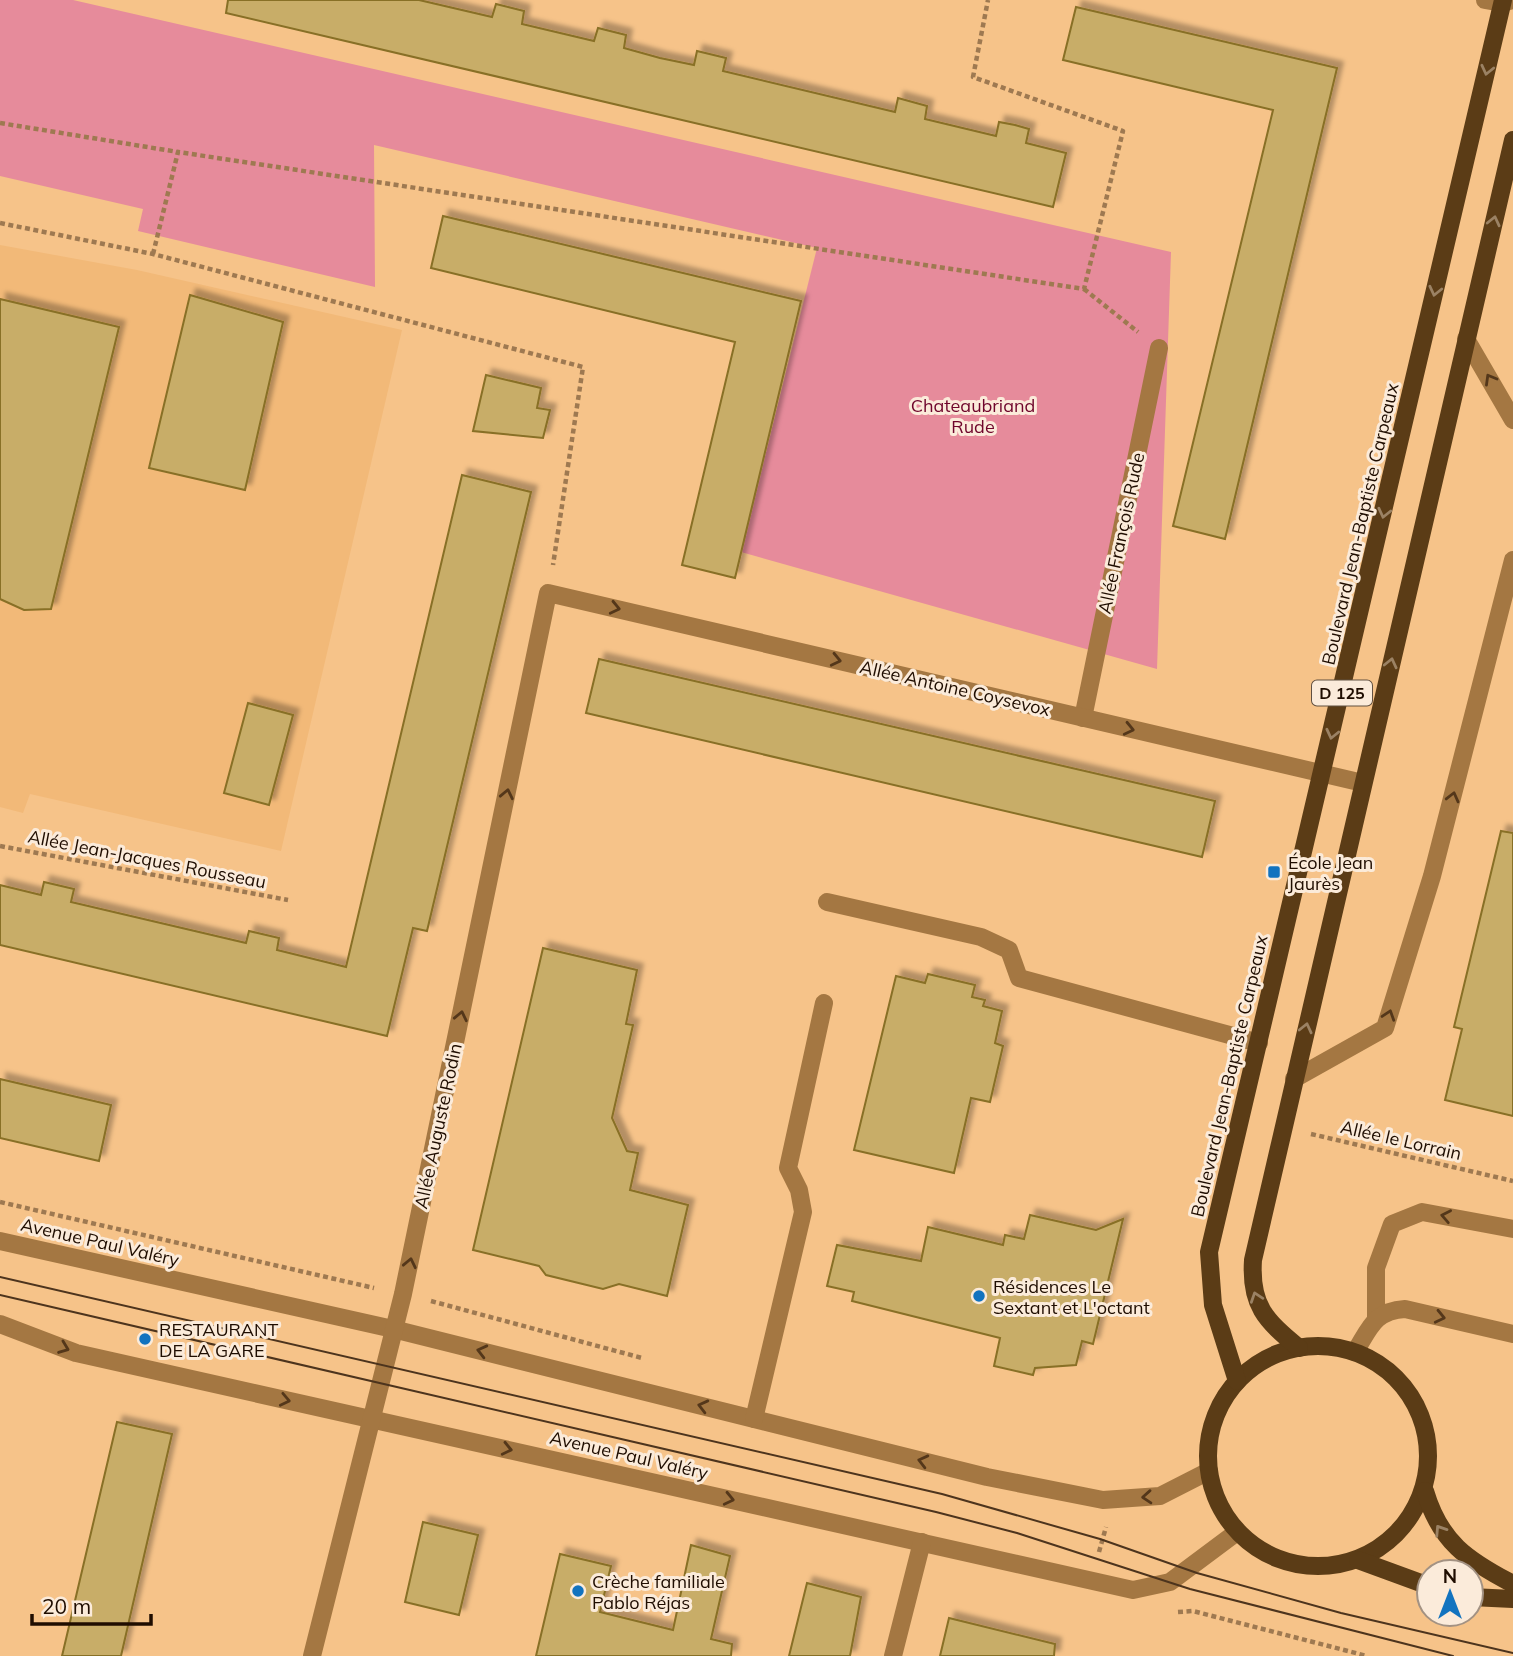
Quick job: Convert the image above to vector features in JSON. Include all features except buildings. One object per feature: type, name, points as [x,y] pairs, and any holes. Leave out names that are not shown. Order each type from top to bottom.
[{"type":"main road","name":"Boulevard Jean-Baptiste Carpeaux","points":[[1237,1381],[1213,1306],[1209,1252],[1503,2]]},
{"type":"main road","name":"D 125","points":[[1299,1348],[1277,1330],[1254,1297],[1251,1280],[1262,1215],[1513,140]]},
{"type":"main road","points":[[1321,1346],[1355,1352],[1385,1368],[1409,1392],[1424,1423],[1430,1457],[1424,1490],[1408,1522],[1385,1543],[1357,1560],[1326,1567],[1293,1564],[1263,1552],[1237,1532],[1218,1504],[1209,1471],[1208,1447],[1213,1423],[1223,1401],[1237,1381],[1255,1365],[1275,1354],[1299,1348],[1321,1346]]},
{"type":"main road","points":[[1424,1490],[1433,1519],[1447,1540],[1485,1569],[1513,1584]]},
{"type":"main road","points":[[1357,1560],[1415,1581]]},
{"type":"main road","points":[[1485,1598],[1513,1599]]},
{"type":"street","points":[[1466,339],[1513,420]]},
{"type":"street","name":"Allée François Rude","points":[[1083,718],[1159,348]]},
{"type":"street","points":[[1294,1079],[1385,1028],[1432,876],[1513,560]]},
{"type":"street","name":"Allée Antoine Coysevox","points":[[548,593],[1363,783]]},
{"type":"street","name":"Allée Auguste Rodin","points":[[312,1656],[403,1294],[548,593]]},
{"type":"street","points":[[827,902],[981,937],[1009,950],[1019,978],[1259,1043]]},
{"type":"street","points":[[754,1419],[803,1212],[799,1190],[788,1168],[824,1003]]},
{"type":"street","points":[[1376,1319],[1376,1268],[1392,1224],[1422,1212],[1513,1229]]},
{"type":"street","name":"Avenue Paul Valéry","points":[[0,1241],[393,1329],[987,1477],[1102,1500],[1160,1496],[1209,1471]]},
{"type":"street","points":[[1355,1352],[1376,1319],[1388,1310],[1405,1309],[1513,1334]]},
{"type":"street","name":"Avenue Paul Valéry","points":[[0,1324],[76,1353],[1133,1590],[1170,1582],[1237,1532]]},
{"type":"street","points":[[893,1656],[922,1542]]},
{"type":"path","points":[[988,0],[973,77],[1124,131],[1084,289]]},
{"type":"path","points":[[0,123],[1084,289],[1159,348]]},
{"type":"path","points":[[153,254],[178,152]]},
{"type":"path","points":[[0,223],[153,254],[583,367],[548,593]]},
{"type":"path","name":"Allée Jean-Jacques Rousseau","points":[[0,846],[288,900]]},
{"type":"path","name":"Allée le Lorrain","points":[[1283,1127],[1513,1181]]},
{"type":"shaded area","points":[[0,245],[137,270],[402,330],[281,851],[30,794],[23,813],[0,807]]},
{"type":"green space","name":"Chateaubriand Rude","points":[[0,0],[73,0],[1171,252],[1157,669],[741,552],[817,248],[374,145],[375,287],[138,231],[143,209],[0,176]]},
{"type":"tram line","points":[[0,1277],[942,1494],[1100,1539],[1197,1573],[1341,1613],[1513,1653]]},
{"type":"tram line","points":[[0,1295],[936,1512],[1017,1533],[1190,1589],[1453,1656]]},
{"type":"place","name":"École Jean Jaurès","points":[[1274,872]]},
{"type":"place","name":"Résidences Le Sextant et L'octant","points":[[979,1296]]},
{"type":"place","name":"RESTAURANT DE LA GARE","points":[[145,1339]]},
{"type":"place","name":"Crèche familiale Pablo Réjas","points":[[578,1591]]}]
